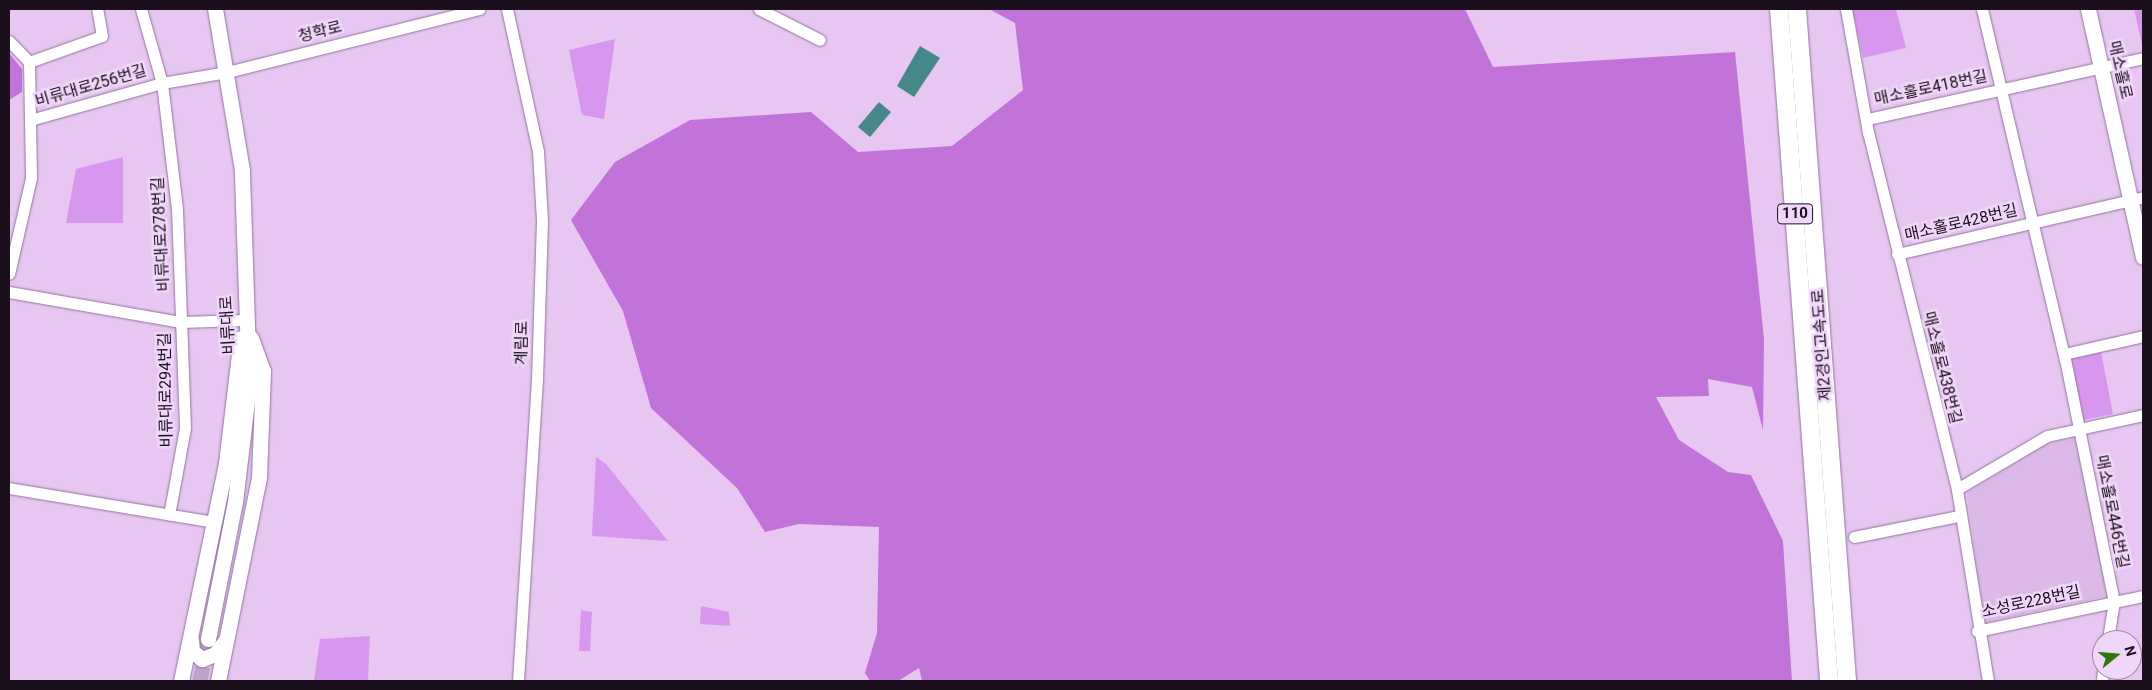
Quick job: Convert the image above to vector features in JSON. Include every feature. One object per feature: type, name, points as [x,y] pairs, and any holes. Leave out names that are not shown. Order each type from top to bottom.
[{"type":"highway","name":"제2경인고속도로","points":[[1779,9],[1829,681]]},
{"type":"highway","name":"제2경인고속도로","points":[[1797,9],[1847,681]]},
{"type":"main road","name":"비류대로","points":[[208,639],[235,502],[249,385],[244,320],[242,170],[215,9]]},
{"type":"main road","name":"매소홀로","points":[[2088,9],[2101,68],[2137,199],[2143,257]]},
{"type":"main road","points":[[182,681],[226,463],[234,371],[244,320]]},
{"type":"main road","points":[[218,681],[259,477],[263,432],[263,371],[244,320]]},
{"type":"main road","points":[[191,639],[192,651],[202,659],[215,654],[228,635]]},
{"type":"street","points":[[29,62],[102,36],[97,9]]},
{"type":"street","name":"비류대로256번길","points":[[142,9],[162,83],[171,144]]},
{"type":"street","name":"청학로","points":[[227,72],[479,9]]},
{"type":"street","name":"계림로","points":[[507,9],[538,152],[542,221],[538,379],[518,681]]},
{"type":"street","points":[[759,9],[820,40]]},
{"type":"street","name":"매소홀로438번길","points":[[1846,9],[1897,254],[1957,489]]},
{"type":"street","name":"매소홀로418번길","points":[[1982,9],[2001,90]]},
{"type":"street","points":[[9,41],[29,62],[31,178],[9,274]]},
{"type":"street","name":"매소홀로418번길","points":[[1868,119],[2143,58]]},
{"type":"street","name":"비류대로256번길","points":[[30,120],[162,83],[227,72]]},
{"type":"street","points":[[2001,90],[2033,223]]},
{"type":"street","name":"비류대로278번길","points":[[171,144],[181,322]]},
{"type":"street","name":"매소홀로428번길","points":[[1897,254],[2137,199]]},
{"type":"street","name":"매소홀로428번길","points":[[2033,223],[2064,354]]},
{"type":"street","points":[[9,292],[181,322],[244,320]]},
{"type":"street","name":"비류대로294번길","points":[[169,515],[185,428],[181,322]]},
{"type":"street","points":[[2064,354],[2143,336]]},
{"type":"street","name":"매소홀로446번길","points":[[2064,354],[2114,601]]},
{"type":"street","points":[[1977,630],[1958,516],[1957,489],[2041,439],[2079,428],[2143,415]]},
{"type":"street","points":[[9,488],[214,522]]},
{"type":"street","points":[[1854,537],[1958,516]]},
{"type":"street","name":"소성로228번길","points":[[1988,681],[1977,630],[2143,596]]},
{"type":"street","points":[[2110,630],[2114,601]]},
{"type":"shaded area","points":[[989,9],[1465,9],[1493,67],[1735,52],[1764,339],[1763,430],[1752,387],[1708,379],[1709,396],[1656,397],[1679,440],[1728,472],[1751,475],[1783,541],[1792,681],[922,681],[919,668],[898,681],[870,681],[865,673],[877,633],[879,527],[799,524],[765,532],[737,488],[651,408],[623,311],[571,220],[615,162],[690,120],[811,112],[858,152],[952,146],[1023,90],[1015,23]]},
{"type":"shaded area","points":[[1852,9],[1896,9],[1906,48],[1863,58]]},
{"type":"shaded area","points":[[2134,9],[2143,9],[2143,44],[2142,44]]},
{"type":"shaded area","points":[[615,39],[604,119],[582,115],[569,50]]},
{"type":"shaded area","points":[[920,46],[940,58],[914,97],[897,86]]},
{"type":"shaded area","points":[[9,53],[22,69],[22,92],[9,100]]},
{"type":"shaded area","points":[[879,102],[891,112],[870,137],[858,127]]},
{"type":"shaded area","points":[[123,157],[123,223],[66,223],[76,169]]},
{"type":"shaded area","points":[[2101,352],[2113,414],[2083,420],[2071,359]]},
{"type":"shaded area","points":[[2075,437],[2107,596],[1983,623],[1967,492],[2046,444]]},
{"type":"shaded area","points":[[596,457],[606,464],[668,541],[592,536]]},
{"type":"shaded area","points":[[701,606],[729,612],[730,626],[700,624]]},
{"type":"shaded area","points":[[581,610],[592,612],[590,651],[579,651]]},
{"type":"shaded area","points":[[370,636],[368,681],[314,681],[320,639]]},
{"type":"tunnel","points":[[200,681],[208,639]]}]
